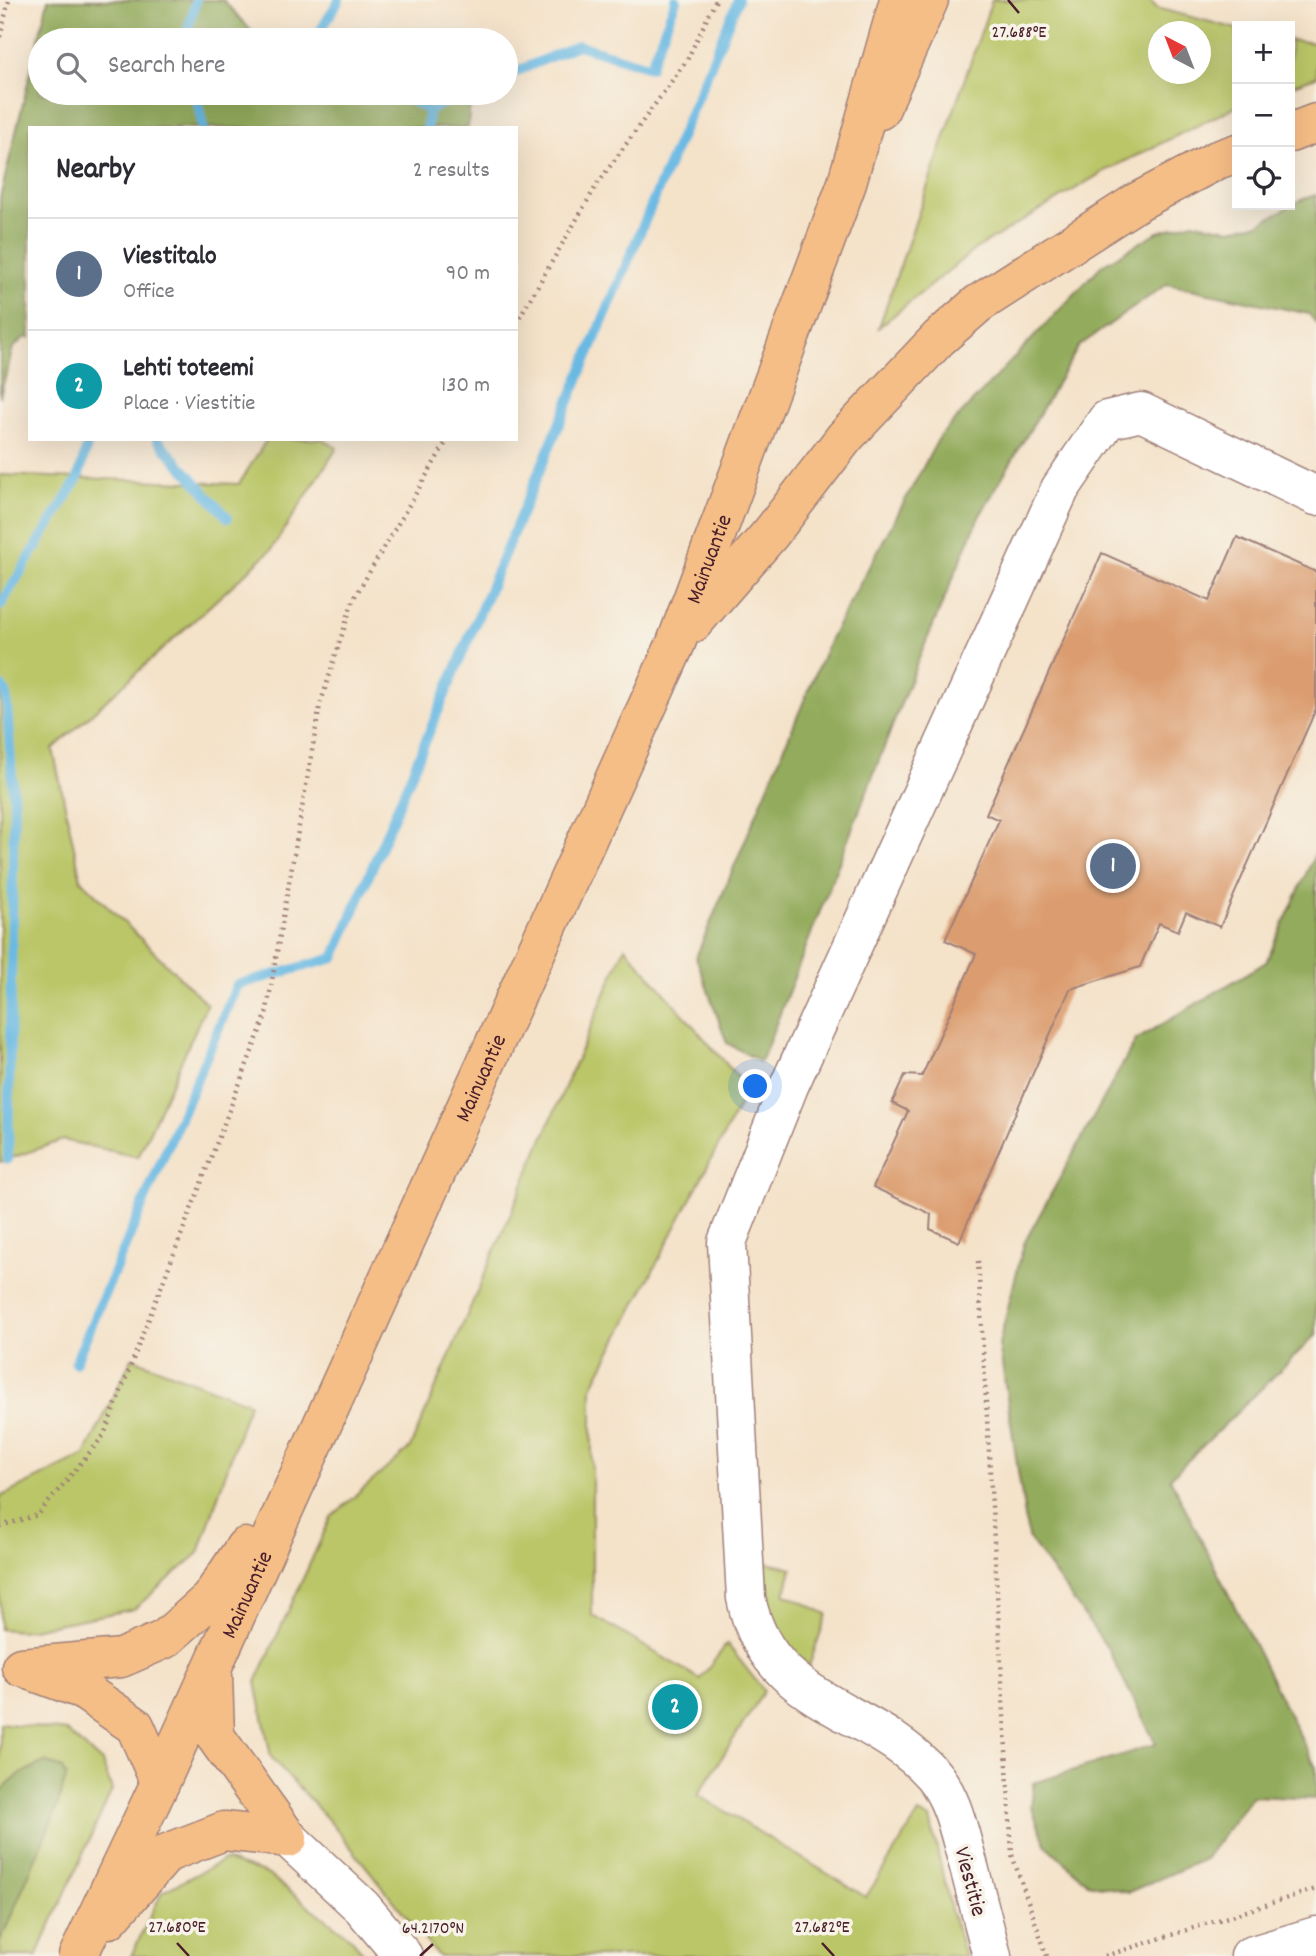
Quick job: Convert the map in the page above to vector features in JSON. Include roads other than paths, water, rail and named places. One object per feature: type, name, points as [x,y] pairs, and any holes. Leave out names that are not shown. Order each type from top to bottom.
[{"type":"main road","name":"Mainuantie","points":[[846,186],[899,0]]},
{"type":"main road","name":"Mainuantie","points":[[78,1956],[160,1783],[676,643],[846,186],[929,0]]},
{"type":"main road","points":[[1295,131],[1316,123]]},
{"type":"main road","points":[[676,643],[771,533],[845,437],[939,338],[978,304],[1137,202],[1232,155]]},
{"type":"main road","points":[[10,1668],[121,1658],[166,1639],[210,1599],[310,1449]]},
{"type":"main road","points":[[212,1664],[215,1736],[288,1838]]},
{"type":"main road","points":[[10,1668],[81,1689],[135,1726],[160,1783]]},
{"type":"main road","points":[[78,1956],[167,1853],[224,1831],[288,1838]]},
{"type":"street","name":"Viestitie","points":[[992,1956],[952,1805],[934,1777],[916,1758],[817,1698],[784,1674],[768,1653],[751,1622],[746,1598],[727,1242],[789,1086],[1060,489],[1107,420],[1141,412],[1316,496]]},
{"type":"street","points":[[288,1838],[362,1908],[403,1956]]},
{"type":"street","points":[[1250,1956],[1316,1936]]},
{"type":"waterway","points":[[188,28],[196,0]]},
{"type":"waterway","points":[[322,28],[339,0]]},
{"type":"waterway","points":[[518,71],[578,45],[650,67],[676,0]]},
{"type":"waterway","points":[[75,1363],[237,985],[334,958],[738,0]]},
{"type":"waterway","points":[[198,105],[203,126]]},
{"type":"waterway","points":[[419,105],[428,110]]},
{"type":"waterway","points":[[427,126],[428,110],[440,105]]},
{"type":"waterway","points":[[0,606],[78,478],[88,441]]},
{"type":"waterway","points":[[159,441],[228,518]]},
{"type":"waterway","points":[[0,686],[6,692],[14,804],[8,1159]]},
{"type":"place","name":"Viestitalo","points":[[1113,866]]},
{"type":"place","name":"Lehti toteemi","points":[[675,1707]]}]
